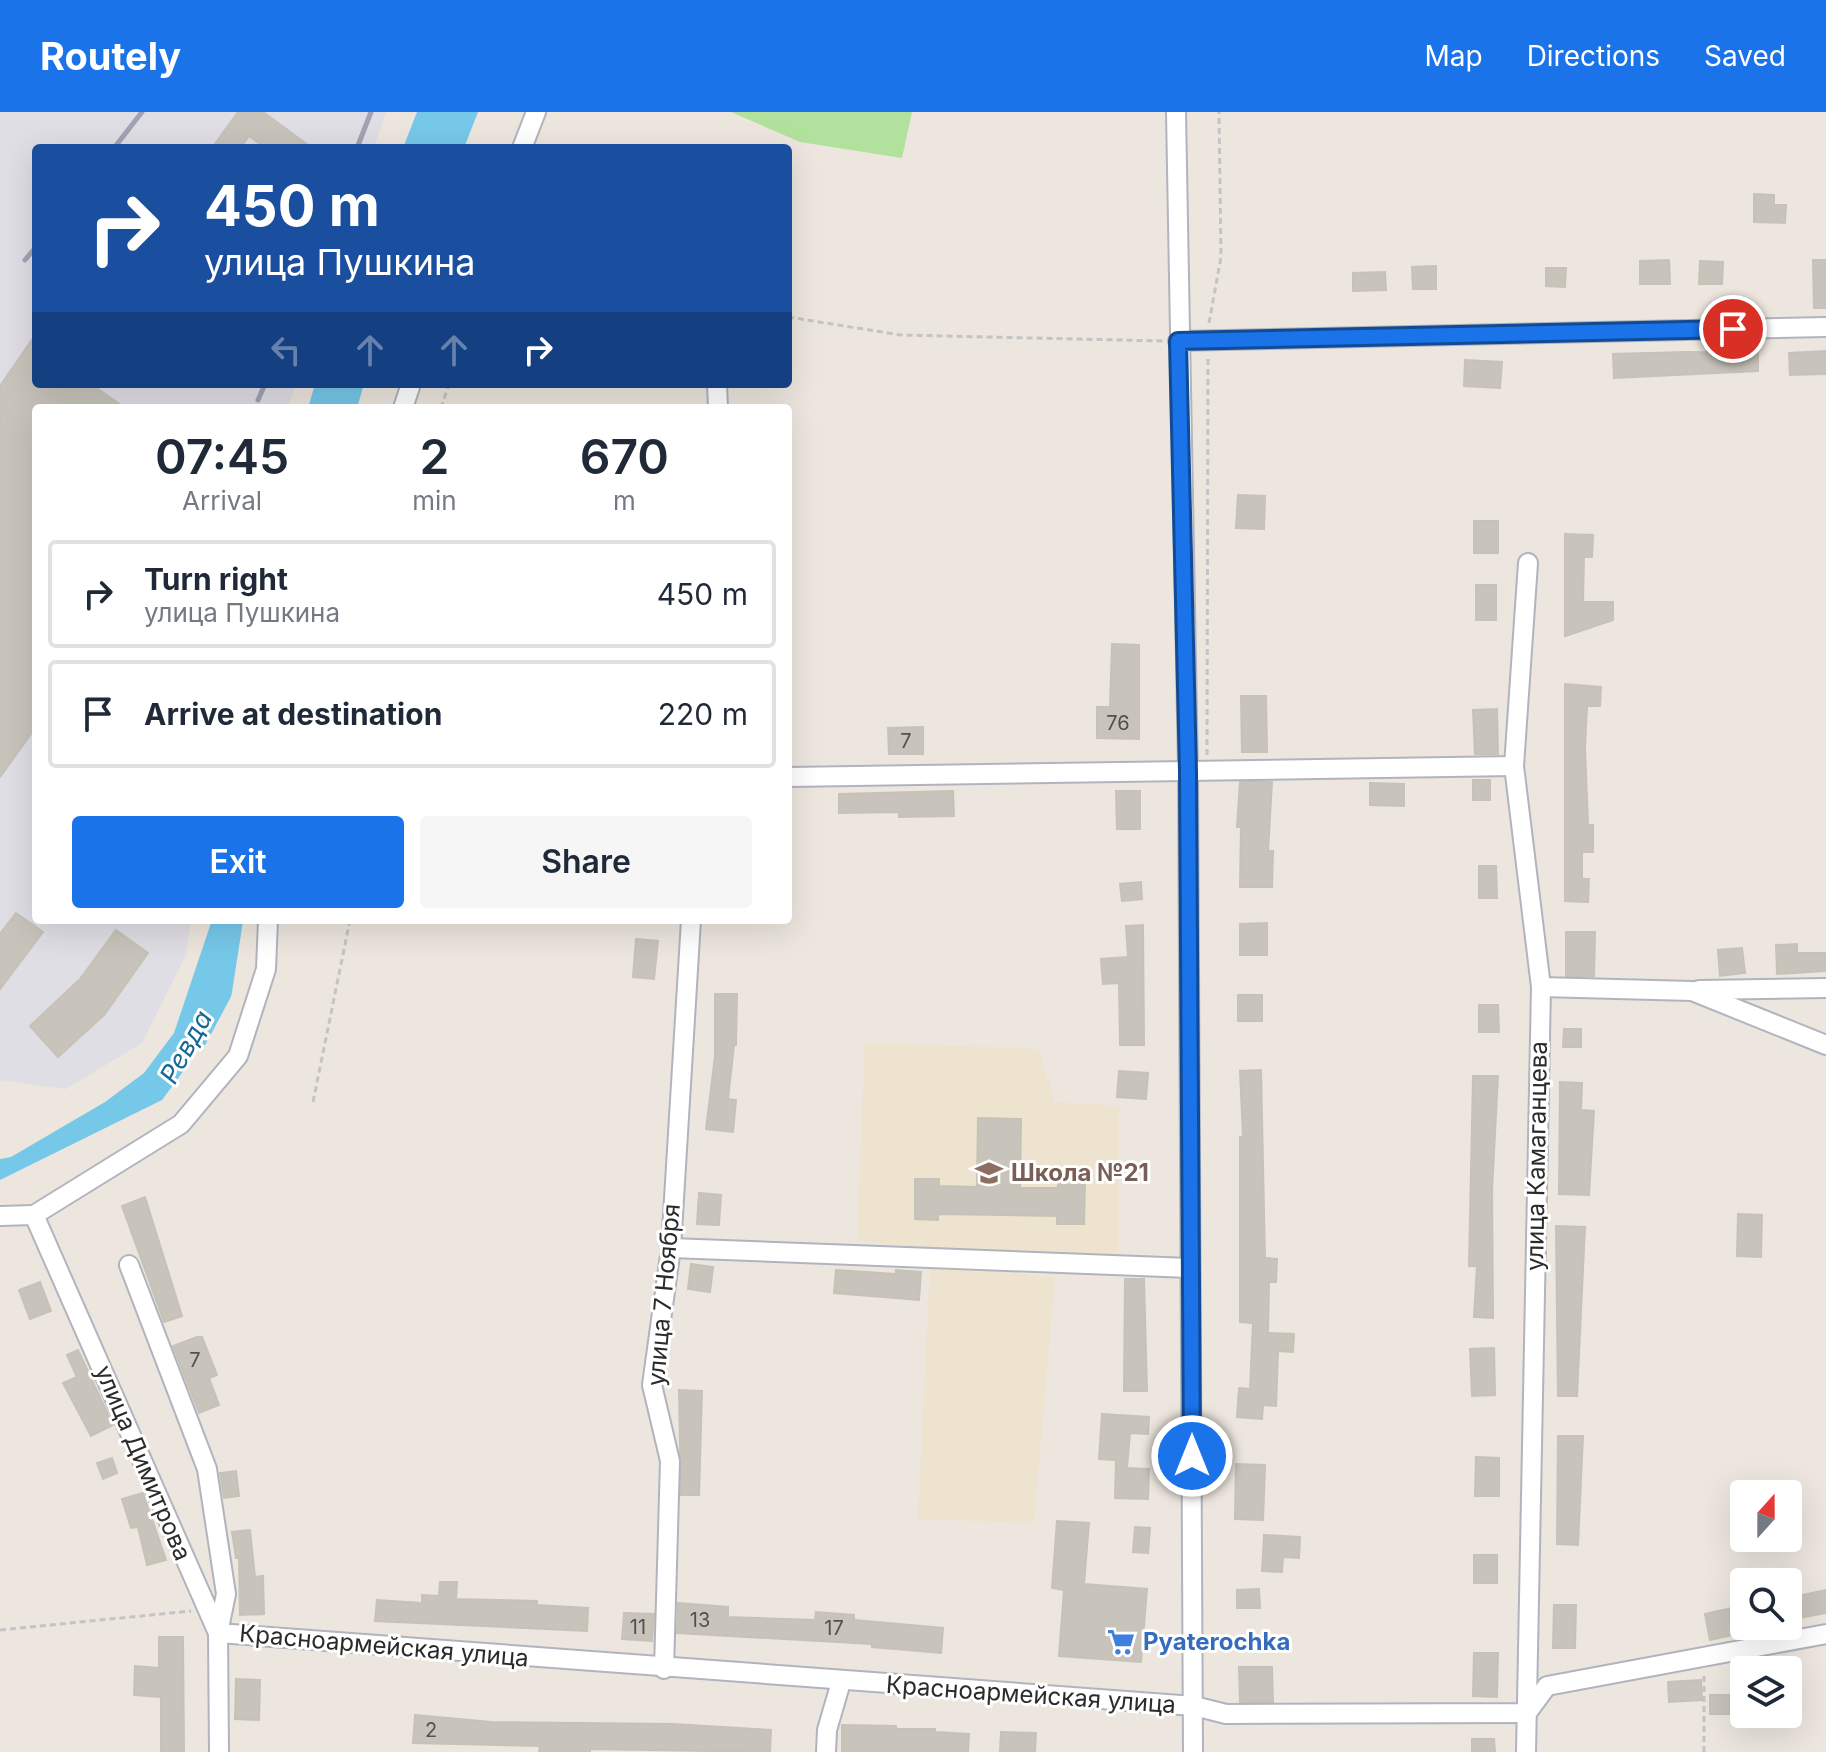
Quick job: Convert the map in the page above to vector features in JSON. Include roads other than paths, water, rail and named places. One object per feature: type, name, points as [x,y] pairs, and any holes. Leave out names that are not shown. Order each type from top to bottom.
[{"type":"street","points":[[524,144],[536,112]]},
{"type":"street","points":[[1176,112],[1188,772],[1193,1752]]},
{"type":"street","points":[[1178,341],[1826,327]]},
{"type":"street","name":"улица Камаганцева","points":[[1526,1752],[1541,987],[1514,766],[1528,563]]},
{"type":"street","points":[[792,777],[1514,766]]},
{"type":"street","points":[[0,1216],[34,1215],[181,1124],[238,1056],[266,969],[268,924]]},
{"type":"street","name":"улица 7 Ноября","points":[[664,1669],[670,1461],[652,1385],[671,1248],[691,924]]},
{"type":"street","points":[[1541,987],[1692,991],[1826,988]]},
{"type":"street","points":[[1692,991],[1826,1045]]},
{"type":"street","name":"улица Димитрова","points":[[34,1215],[218,1633],[219,1752]]},
{"type":"street","points":[[671,1248],[1190,1268]]},
{"type":"street","points":[[129,1265],[207,1469],[226,1594],[218,1633]]},
{"type":"street","name":"Красноармейская улица","points":[[218,1633],[664,1669],[1194,1706],[1226,1714],[1527,1713]]},
{"type":"street","points":[[1527,1713],[1547,1686],[1826,1634]]},
{"type":"street","points":[[826,1752],[827,1730],[841,1682]]},
{"type":"water","points":[[417,112],[478,112],[466,144],[405,144]]},
{"type":"water","points":[[314,388],[363,388],[358,404],[309,404]]},
{"type":"water","points":[[211,924],[230,924],[219,982],[193,1058],[162,1100],[0,1180],[0,1159],[11,1157],[105,1102],[144,1073],[174,1033]]},
{"type":"waterway","name":"Ревда","points":[[193,1036],[217,991],[227,924]]},
{"type":"railway","points":[[117,144],[142,112]]},
{"type":"railway","points":[[359,144],[371,112]]},
{"type":"railway","points":[[25,260],[32,252]]},
{"type":"railway","points":[[258,400],[263,388]]},
{"type":"place","name":"Школа №21","points":[[989,1173]]},
{"type":"place","name":"Pyaterochka","points":[[1121,1642]]}]
